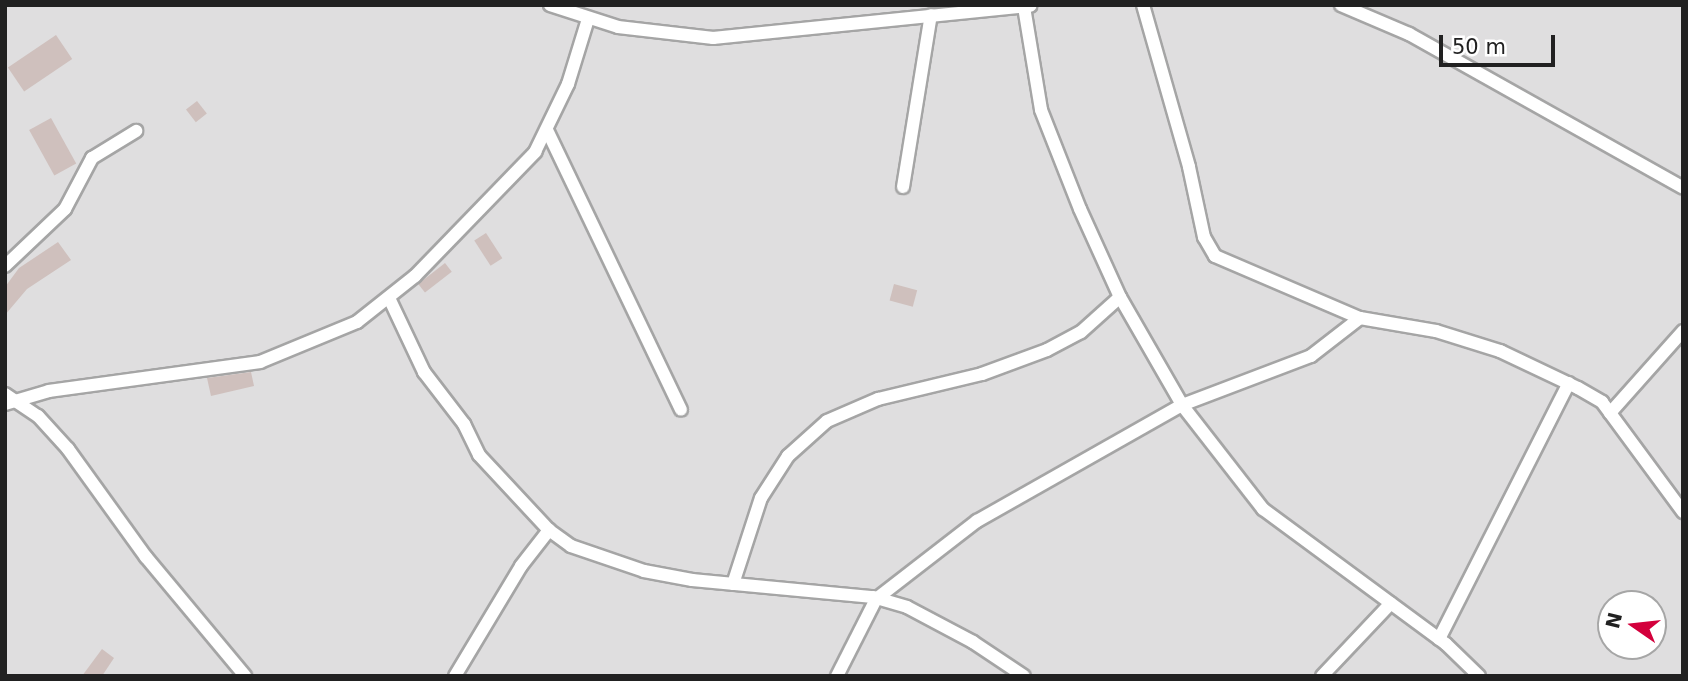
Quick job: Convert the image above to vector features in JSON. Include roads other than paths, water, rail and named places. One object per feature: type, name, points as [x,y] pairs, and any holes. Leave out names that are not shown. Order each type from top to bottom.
[{"type":"street","points":[[550,5],[588,19],[678,36],[712,38],[1028,6],[1041,110],[1120,297],[1182,405],[1263,509],[1438,639],[1479,676]]},
{"type":"street","points":[[1143,5],[1189,167],[1204,237],[1214,256],[1360,318],[1436,331],[1500,351],[1569,383],[1602,402],[1683,512]]},
{"type":"street","points":[[1341,5],[1409,34],[1683,188]]},
{"type":"street","points":[[903,187],[931,15]]},
{"type":"street","points":[[11,403],[49,391],[260,362],[332,334],[390,300],[517,172],[547,130],[572,73],[588,19]]},
{"type":"street","points":[[547,130],[681,410]]},
{"type":"street","points":[[5,266],[65,209],[92,158],[136,131]]},
{"type":"street","points":[[733,584],[761,498],[789,456],[827,421],[878,399],[982,374],[1047,350],[1081,332],[1120,297]]},
{"type":"street","points":[[390,300],[424,372],[464,424],[479,455],[549,530],[571,546],[644,570],[733,584],[876,598],[907,607],[973,642],[1024,676]]},
{"type":"street","points":[[837,676],[876,598],[977,521],[1132,438],[1182,405],[1311,356],[1360,318]]},
{"type":"street","points":[[1610,413],[1683,331]]},
{"type":"street","points":[[1438,639],[1569,383]]},
{"type":"street","points":[[5,394],[11,403],[38,416],[68,449],[146,557],[245,676]]},
{"type":"street","points":[[455,676],[521,566],[549,530]]},
{"type":"street","points":[[1322,676],[1391,603]]}]
